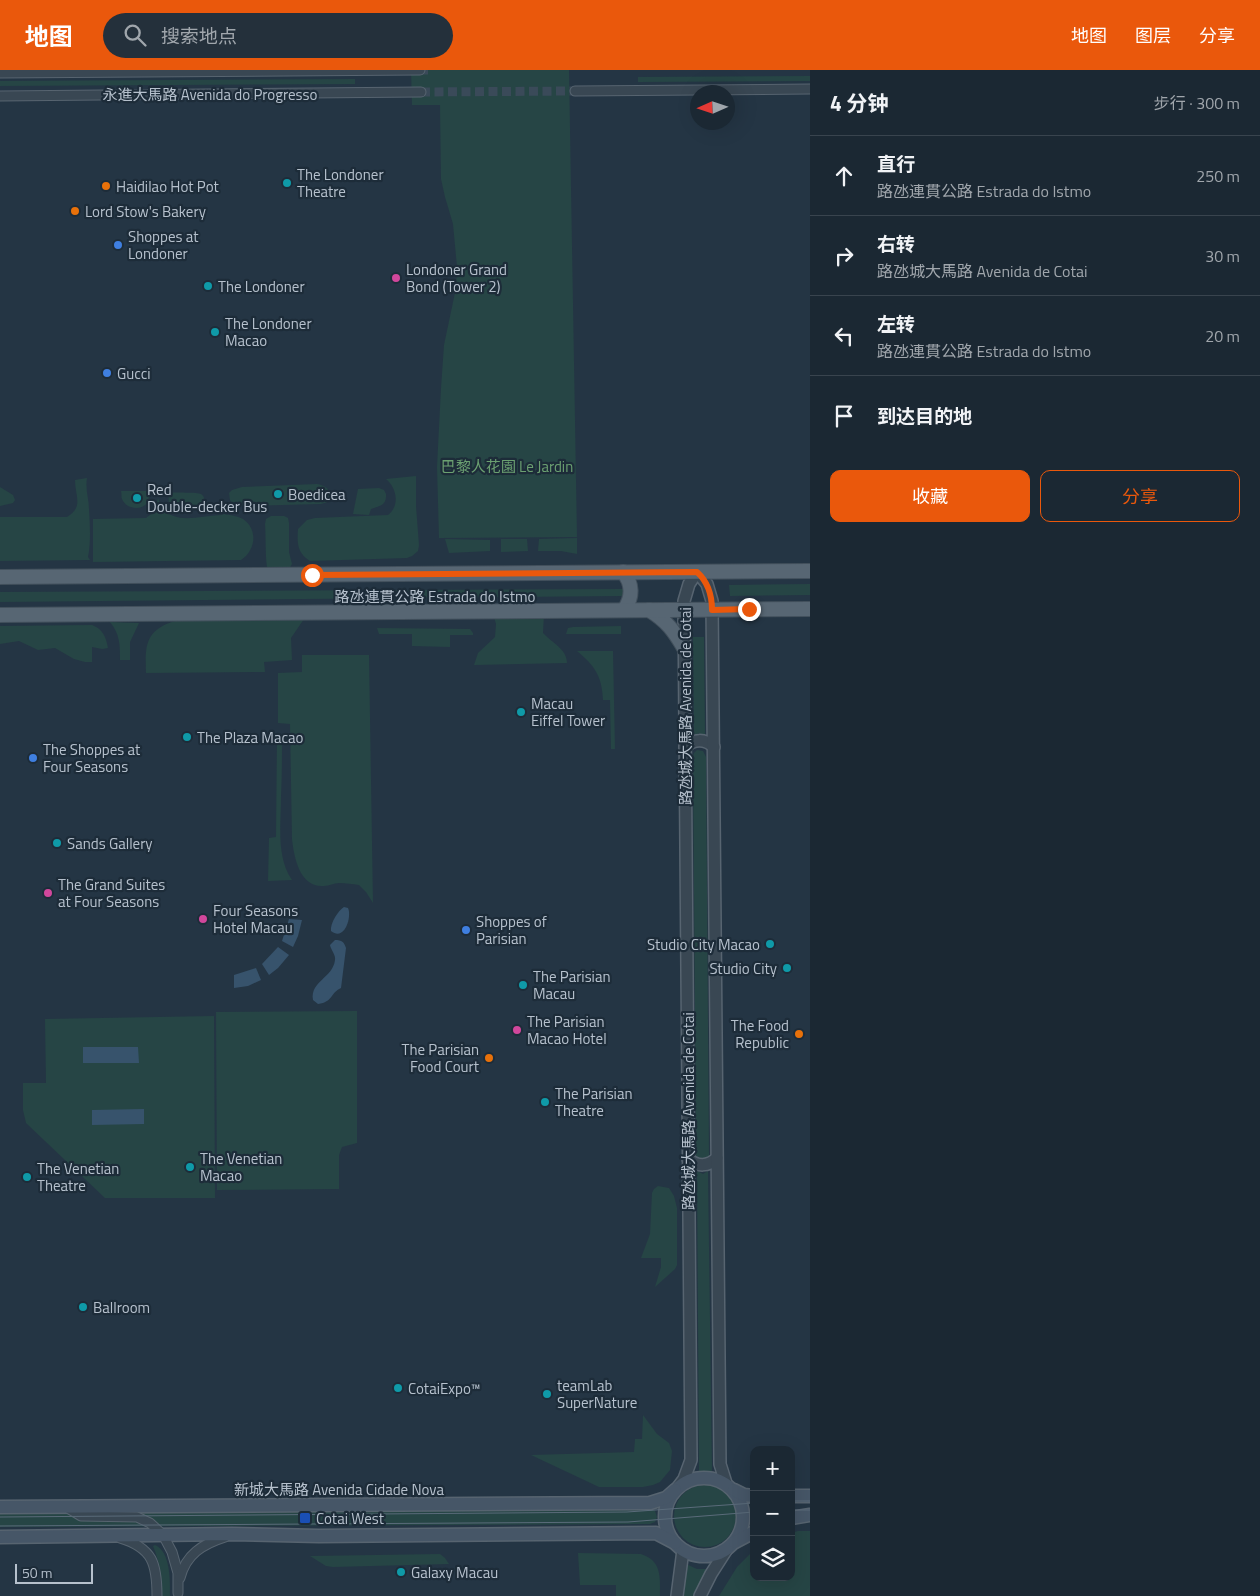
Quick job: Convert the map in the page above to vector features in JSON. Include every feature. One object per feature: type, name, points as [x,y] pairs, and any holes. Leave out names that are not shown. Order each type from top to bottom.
[{"type":"main road","name":"路氹連貫公路 Estrada do Istmo","points":[[0,577],[810,571]]},
{"type":"main road","points":[[623,572],[631,586],[629,603],[624,610]]},
{"type":"main road","name":"路氹連貫公路 Estrada do Istmo","points":[[0,615],[810,609]]},
{"type":"main road","points":[[649,610],[663,619],[684,648]]},
{"type":"main road","points":[[679,1546],[668,1533],[665,1511],[676,1489],[688,1480],[701,1477],[714,1478],[744,1495],[750,1496]]},
{"type":"main road","points":[[730,1487],[740,1499],[744,1522],[741,1533],[731,1546]]},
{"type":"main road","name":"新城大馬路 Avenida Cidade Nova","points":[[0,1507],[650,1503],[666,1498],[676,1489]]},
{"type":"main road","points":[[795,1496],[810,1496]]},
{"type":"main road","points":[[795,1517],[810,1515]]},
{"type":"main road","points":[[0,1537],[232,1534],[328,1536],[656,1533],[693,1555],[705,1556],[717,1554],[750,1534]]},
{"type":"street","name":"永進大馬路 Avenida do Progresso","points":[[0,73],[420,70]]},
{"type":"street","points":[[575,91],[810,89]]},
{"type":"street","name":"永進大馬路 Avenida do Progresso","points":[[0,96],[421,92]]},
{"type":"street","name":"路氹城大馬路 Avenida de Cotai","points":[[676,1489],[688,1470],[691,1460],[684,601],[689,584],[697,572],[710,591],[712,610],[720,1464],[730,1487]]},
{"type":"street","points":[[685,747],[697,740],[707,742],[714,747]]},
{"type":"street","points":[[688,1159],[695,1164],[704,1165],[710,1164],[717,1158]]},
{"type":"street","points":[[66,1507],[81,1516],[137,1517],[150,1523],[163,1535],[176,1561],[178,1594]]},
{"type":"street","points":[[178,1594],[182,1568],[196,1550],[232,1534]]},
{"type":"street","points":[[115,1536],[143,1548],[153,1560],[158,1596]]},
{"type":"street","points":[[677,1596],[679,1546]]},
{"type":"street","points":[[700,1596],[711,1574],[731,1546]]},
{"type":"green space","name":"巴黎人花園 Le Jardin","points":[[411,70],[569,70],[577,537],[439,538],[437,467],[441,388],[444,345],[456,288],[457,267],[453,224],[441,179],[440,105],[412,105]]},
{"type":"green space","points":[[810,76],[810,81],[638,82],[638,77]]},
{"type":"green space","points":[[355,79],[355,84],[0,86],[0,81]]},
{"type":"green space","points":[[416,476],[419,545],[418,551],[412,556],[407,558],[310,561],[302,555],[298,543],[298,529],[307,520],[315,518],[388,515],[394,507],[396,497],[393,487],[386,479]]},
{"type":"green space","points":[[87,478],[90,533],[88,557],[90,560],[0,561],[0,517],[67,517],[77,505],[75,480]]},
{"type":"green space","points":[[317,484],[328,489],[332,496],[331,501],[321,504],[239,506],[232,503],[229,493],[242,487]]},
{"type":"green space","points":[[0,487],[13,495],[15,500],[13,503],[0,506]]},
{"type":"green space","points":[[379,488],[384,490],[386,494],[384,503],[371,509],[369,515],[353,514],[358,489]]},
{"type":"green space","points":[[121,491],[151,491],[149,499],[144,506],[134,508],[124,502]]},
{"type":"green space","points":[[168,492],[199,493],[205,501],[203,505],[195,507],[177,507],[169,504]]},
{"type":"green space","points":[[158,498],[163,507],[176,517],[193,518],[224,514],[243,519],[253,534],[252,546],[241,560],[93,562],[93,519],[146,518],[155,511]]},
{"type":"green space","points":[[271,516],[284,516],[288,518],[289,552],[292,564],[289,569],[268,570],[265,524],[266,519]]},
{"type":"green space","points":[[577,538],[577,554],[561,551],[538,551],[539,539]]},
{"type":"green space","points":[[445,539],[490,540],[490,551],[449,553]]},
{"type":"green space","points":[[501,539],[527,539],[528,551],[501,552]]},
{"type":"green space","points":[[810,584],[810,595],[730,596],[729,585]]},
{"type":"green space","points":[[623,589],[623,596],[0,602],[0,592]]},
{"type":"green space","points":[[544,614],[543,633],[562,650],[567,663],[474,665],[478,653],[495,637],[496,624],[494,617]]},
{"type":"green space","points":[[304,619],[291,638],[292,660],[264,662],[265,672],[146,673],[147,647],[152,634],[175,621]]},
{"type":"green space","points":[[110,622],[139,623],[130,642],[130,660],[120,660],[118,635]]},
{"type":"green space","points":[[92,625],[103,634],[108,648],[92,647],[92,662],[74,659],[55,648],[38,650],[19,641],[0,644],[0,626]]},
{"type":"green space","points":[[621,626],[621,634],[566,634],[568,628],[573,627]]},
{"type":"green space","points":[[377,628],[470,629],[473,635],[450,635],[450,647],[412,646],[412,634],[379,634]]},
{"type":"green space","points":[[693,637],[704,637],[705,736],[699,733],[694,736]]},
{"type":"green space","points":[[577,651],[613,651],[615,749],[611,749],[610,700],[603,700],[601,684],[596,672],[589,662]]},
{"type":"green space","points":[[302,655],[369,655],[373,903],[359,885],[339,883],[324,886],[309,882],[300,870],[294,855],[292,839],[290,724],[278,723],[278,673],[302,672]]},
{"type":"green space","points":[[277,736],[282,736],[281,851],[292,880],[268,881],[269,838],[276,837]]},
{"type":"green space","points":[[697,750],[703,751],[706,757],[709,1156],[703,1160],[696,1156],[693,757]]},
{"type":"green space","points":[[357,1011],[357,1143],[342,1147],[339,1155],[339,1189],[217,1190],[216,1012]]},
{"type":"green space","points":[[214,1016],[215,1198],[105,1198],[26,1123],[23,1110],[23,1083],[46,1083],[45,1019]]},
{"type":"green space","points":[[697,1171],[703,1174],[708,1171],[712,1472],[699,1472]]},
{"type":"green space","points":[[658,1186],[669,1188],[674,1196],[677,1208],[677,1265],[655,1287],[661,1267],[661,1258],[641,1258],[650,1234],[652,1193]]},
{"type":"green space","points":[[643,1415],[657,1434],[669,1443],[672,1451],[670,1470],[660,1482],[653,1485],[643,1487],[599,1487],[531,1455],[634,1452],[635,1439],[642,1439]]},
{"type":"green space","points":[[705,1485],[717,1488],[727,1494],[733,1504],[736,1516],[733,1528],[727,1538],[717,1544],[705,1547],[693,1544],[683,1538],[677,1528],[674,1516],[677,1504],[683,1494],[693,1488]]},
{"type":"green space","points":[[650,1509],[655,1511],[657,1517],[655,1522],[650,1524],[0,1527],[0,1514]]},
{"type":"green space","points":[[810,1531],[810,1596],[719,1596],[737,1567],[750,1554],[750,1581],[795,1581],[795,1532]]},
{"type":"green space","points":[[155,1545],[167,1560],[170,1596],[162,1596],[160,1571],[153,1546]]},
{"type":"green space","points":[[578,1553],[641,1554],[648,1557],[656,1565],[660,1576],[660,1596],[616,1596],[616,1585],[580,1585]]},
{"type":"green space","points":[[440,1554],[449,1564],[333,1567],[326,1566],[310,1556]]},
{"type":"green space","points":[[686,1564],[697,1569],[707,1569],[693,1596],[684,1596]]},
{"type":"water","points":[[344,907],[348,908],[349,917],[344,931],[336,933],[331,931],[333,921]]},
{"type":"water","points":[[289,919],[302,920],[293,947],[282,941]]},
{"type":"water","points":[[335,940],[342,942],[346,948],[341,988],[329,999],[318,1004],[313,1000],[313,994],[315,988],[333,966],[335,958],[330,945]]},
{"type":"water","points":[[278,947],[289,955],[269,975],[262,964]]},
{"type":"water","points":[[256,968],[261,980],[248,986],[234,988],[234,975]]},
{"type":"water","points":[[83,1047],[138,1047],[139,1063],[83,1063]]},
{"type":"water","points":[[144,1109],[144,1124],[92,1125],[92,1110]]},
{"type":"tunnel","points":[[420,70],[428,70]]},
{"type":"tunnel","points":[[421,92],[575,91]]},
{"type":"tram line","points":[[795,1501],[810,1501]]},
{"type":"tram line","points":[[0,1517],[627,1512],[750,1503]]},
{"type":"tram line","points":[[795,1510],[810,1510]]},
{"type":"tram line","points":[[0,1526],[628,1522],[750,1512]]},
{"type":"place","name":"The Londoner Theatre","points":[[287,183]]},
{"type":"place","name":"Haidilao Hot Pot","points":[[106,186]]},
{"type":"place","name":"Lord Stow's Bakery","points":[[75,211]]},
{"type":"place","name":"Shoppes at Londoner","points":[[118,245]]},
{"type":"place","name":"Londoner Grand Bond (Tower 2)","points":[[396,278]]},
{"type":"place","name":"The Londoner","points":[[208,286]]},
{"type":"place","name":"The Londoner Macao","points":[[215,332]]},
{"type":"place","name":"Gucci","points":[[107,373]]},
{"type":"place","name":"Boedicea","points":[[278,494]]},
{"type":"place","name":"Red Double-decker Bus","points":[[137,498]]},
{"type":"place","name":"Macau Eiffel Tower","points":[[521,712]]},
{"type":"place","name":"The Plaza Macao","points":[[187,737]]},
{"type":"place","name":"The Shoppes at Four Seasons","points":[[33,758]]},
{"type":"place","name":"Sands Gallery","points":[[57,843]]},
{"type":"place","name":"The Grand Suites at Four Seasons","points":[[48,893]]},
{"type":"place","name":"Four Seasons Hotel Macau","points":[[203,919]]},
{"type":"place","name":"Shoppes of Parisian","points":[[466,930]]},
{"type":"place","name":"Studio City Macao","points":[[770,944]]},
{"type":"place","name":"Studio City","points":[[787,968]]},
{"type":"place","name":"The Parisian Macau","points":[[523,985]]},
{"type":"place","name":"The Parisian Macao Hotel","points":[[517,1030]]},
{"type":"place","name":"The Food Republic","points":[[799,1034]]},
{"type":"place","name":"The Parisian Food Court","points":[[489,1058]]},
{"type":"place","name":"The Parisian Theatre","points":[[545,1102]]},
{"type":"place","name":"The Venetian Macao","points":[[190,1167]]},
{"type":"place","name":"The Venetian Theatre","points":[[27,1177]]},
{"type":"place","name":"Ballroom","points":[[83,1307]]},
{"type":"place","name":"CotaiExpo™","points":[[398,1388]]},
{"type":"place","name":"teamLab SuperNature","points":[[547,1394]]},
{"type":"place","name":"Cotai West","points":[[305,1518]]},
{"type":"place","name":"Galaxy Macau","points":[[401,1572]]},
{"type":"route","points":[[312,575],[697,572],[710,591],[712,610],[749,609]]}]
